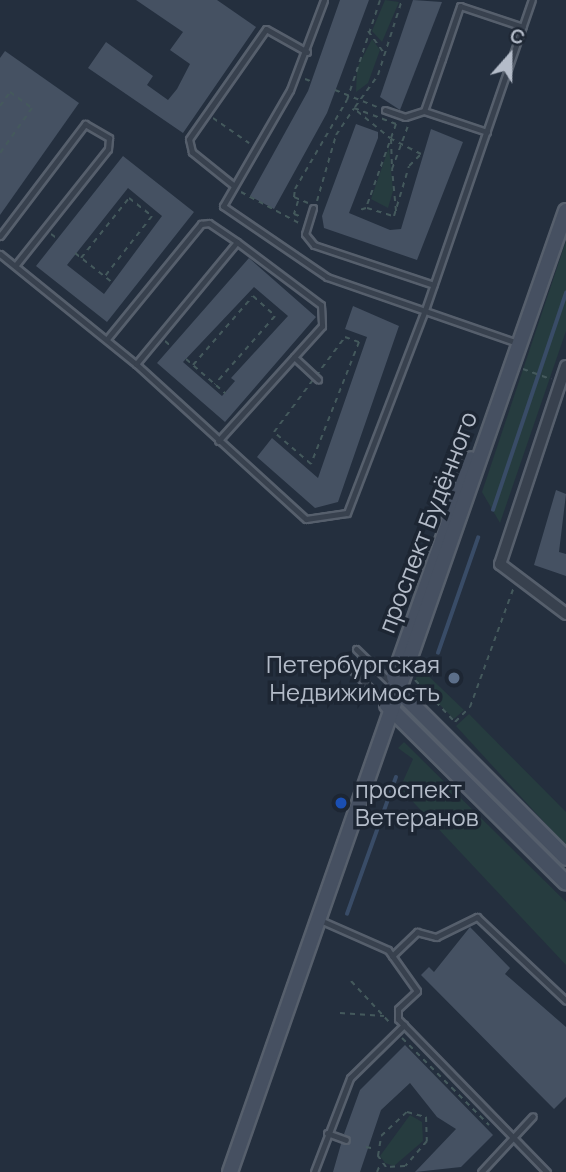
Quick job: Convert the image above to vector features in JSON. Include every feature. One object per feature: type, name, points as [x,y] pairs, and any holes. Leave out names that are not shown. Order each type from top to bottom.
[{"type":"street","name":"проспект Будённого","points":[[230,1172],[396,688],[566,211]]},
{"type":"street","points":[[566,366],[500,564],[566,614]]},
{"type":"street","points":[[396,688],[566,858]]},
{"type":"street","name":"проспект Будённого","points":[[319,915],[381,747],[390,707]]},
{"type":"street","points":[[390,707],[421,735],[566,883]]},
{"type":"street","points":[[381,747],[397,734],[421,735]]},
{"type":"lane","points":[[324,0],[297,76],[223,206],[305,265],[520,343]]},
{"type":"lane","points":[[0,254],[136,364],[306,519],[347,513],[425,310],[532,0]]},
{"type":"lane","points":[[424,111],[458,3],[523,27]]},
{"type":"lane","points":[[495,26],[498,18]]},
{"type":"lane","points":[[233,185],[189,146],[207,114],[266,29],[307,52]]},
{"type":"lane","points":[[385,110],[405,117],[424,111],[441,113],[487,132]]},
{"type":"lane","points":[[0,236],[85,124],[109,138],[108,149],[15,266]]},
{"type":"lane","points":[[313,208],[305,234],[314,245],[434,285]]},
{"type":"lane","points":[[107,339],[201,224],[209,223],[237,242],[325,310],[323,326],[218,441]]},
{"type":"lane","points":[[136,364],[237,242]]},
{"type":"lane","points":[[294,357],[318,379]]},
{"type":"lane","points":[[356,649],[396,688]]},
{"type":"lane","points":[[345,663],[390,707]]},
{"type":"lane","points":[[319,915],[367,936],[392,956],[417,991],[398,1009],[404,1025],[547,1172]]},
{"type":"lane","points":[[392,956],[417,932],[436,937],[477,917],[566,1001]]},
{"type":"lane","points":[[314,1172],[350,1078],[397,1035],[404,1025]]},
{"type":"lane","points":[[481,1172],[515,1139],[533,1116]]},
{"type":"lane","points":[[327,1133],[346,1140]]},
{"type":"path","points":[[233,185],[294,222],[304,218],[294,214],[299,200],[295,189],[347,100],[367,30],[380,0]]},
{"type":"path","points":[[299,200],[313,208],[336,135],[354,108],[363,102],[402,0]]},
{"type":"path","points":[[367,30],[383,52]]},
{"type":"path","points":[[297,76],[313,82]]},
{"type":"path","points":[[335,90],[385,110]]},
{"type":"path","points":[[0,106],[10,92],[32,108],[0,153]]},
{"type":"path","points":[[347,100],[390,139],[421,154],[410,166],[397,212]]},
{"type":"path","points":[[354,108],[396,124],[366,208]]},
{"type":"path","points":[[207,114],[245,139]]},
{"type":"path","points":[[392,169],[409,122]]},
{"type":"path","points":[[390,139],[397,212]]},
{"type":"path","points":[[82,258],[130,198],[152,216],[104,276]]},
{"type":"path","points":[[357,211],[366,208],[397,212]]},
{"type":"path","points":[[75,253],[113,283]]},
{"type":"path","points":[[193,365],[253,296],[275,316],[215,384]]},
{"type":"path","points":[[345,337],[359,342],[311,464],[274,432],[318,379],[345,337]]},
{"type":"path","points":[[186,359],[225,393]]},
{"type":"path","points":[[513,365],[561,382]]},
{"type":"path","points":[[414,672],[455,722],[470,707],[513,591]]},
{"type":"path","points":[[351,981],[384,1016],[397,1035],[486,1124],[497,1126]]},
{"type":"path","points":[[340,1013],[384,1016]]},
{"type":"path","points":[[377,1172],[381,1164],[377,1149],[395,1121],[421,1114],[429,1134],[400,1172]]},
{"type":"path","points":[[366,1147],[377,1149]]},
{"type":"path","points":[[381,1164],[391,1168],[405,1166]]},
{"type":"path","points":[[388,1172],[391,1168]]},
{"type":"green space","points":[[385,0],[399,2],[382,42],[372,31]]},
{"type":"green space","points":[[372,39],[380,50],[368,83],[356,92],[357,68]]},
{"type":"green space","points":[[389,147],[393,191],[388,208],[371,199]]},
{"type":"green space","points":[[566,241],[566,331],[500,523],[482,492]]},
{"type":"green space","points":[[417,665],[464,710],[454,719],[416,681]]},
{"type":"green space","points":[[469,714],[566,812],[566,846],[456,726]]},
{"type":"green space","points":[[404,742],[566,902],[566,965],[400,788],[413,759],[398,748]]},
{"type":"green space","points":[[410,1115],[422,1122],[423,1141],[394,1166],[385,1163],[380,1156]]},
{"type":"building","points":[[136,0],[217,0],[256,27],[183,133],[88,68],[106,42],[153,76],[147,85],[168,100],[177,89],[190,64],[170,50],[183,32]]},
{"type":"building","points":[[340,0],[369,0],[327,113],[274,209],[250,196],[308,91]]},
{"type":"building","points":[[413,0],[442,2],[400,110],[380,97]]},
{"type":"building","points":[[5,51],[79,103],[0,215],[0,58]]},
{"type":"building","points":[[356,124],[378,132],[378,138],[349,213],[390,230],[401,229],[431,129],[463,142],[417,260],[324,228],[322,216]]},
{"type":"building","points":[[123,156],[194,212],[107,322],[36,266]],"holes":[[[128,188],[162,216],[104,294],[67,265]]]},
{"type":"building","points":[[249,258],[316,317],[225,422],[157,363]],"holes":[[[254,287],[288,316],[231,378],[235,381],[222,396],[183,362]]]},
{"type":"building","points":[[353,306],[399,326],[338,502],[315,508],[257,457],[272,438],[318,478],[367,337],[345,329]]},
{"type":"building","points":[[556,490],[566,494],[559,552],[566,554],[566,576],[534,565]]},
{"type":"building","points":[[470,927],[510,968],[505,974],[566,1027],[566,1097],[554,1109],[421,975],[429,967],[434,972]]},
{"type":"building","points":[[405,1045],[493,1135],[461,1167],[415,1172],[456,1129],[437,1117],[410,1083],[381,1110],[360,1172],[333,1172],[341,1144],[351,1141],[344,1134],[360,1090]]},
{"type":"waterway","points":[[493,510],[566,293]]},
{"type":"waterway","points":[[438,653],[478,538]]},
{"type":"waterway","points":[[347,914],[396,777]]},
{"type":"place","name":"Петербургская Недвижимость","points":[[454,678]]},
{"type":"place","name":"проспект Ветеранов","points":[[341,803]]}]
